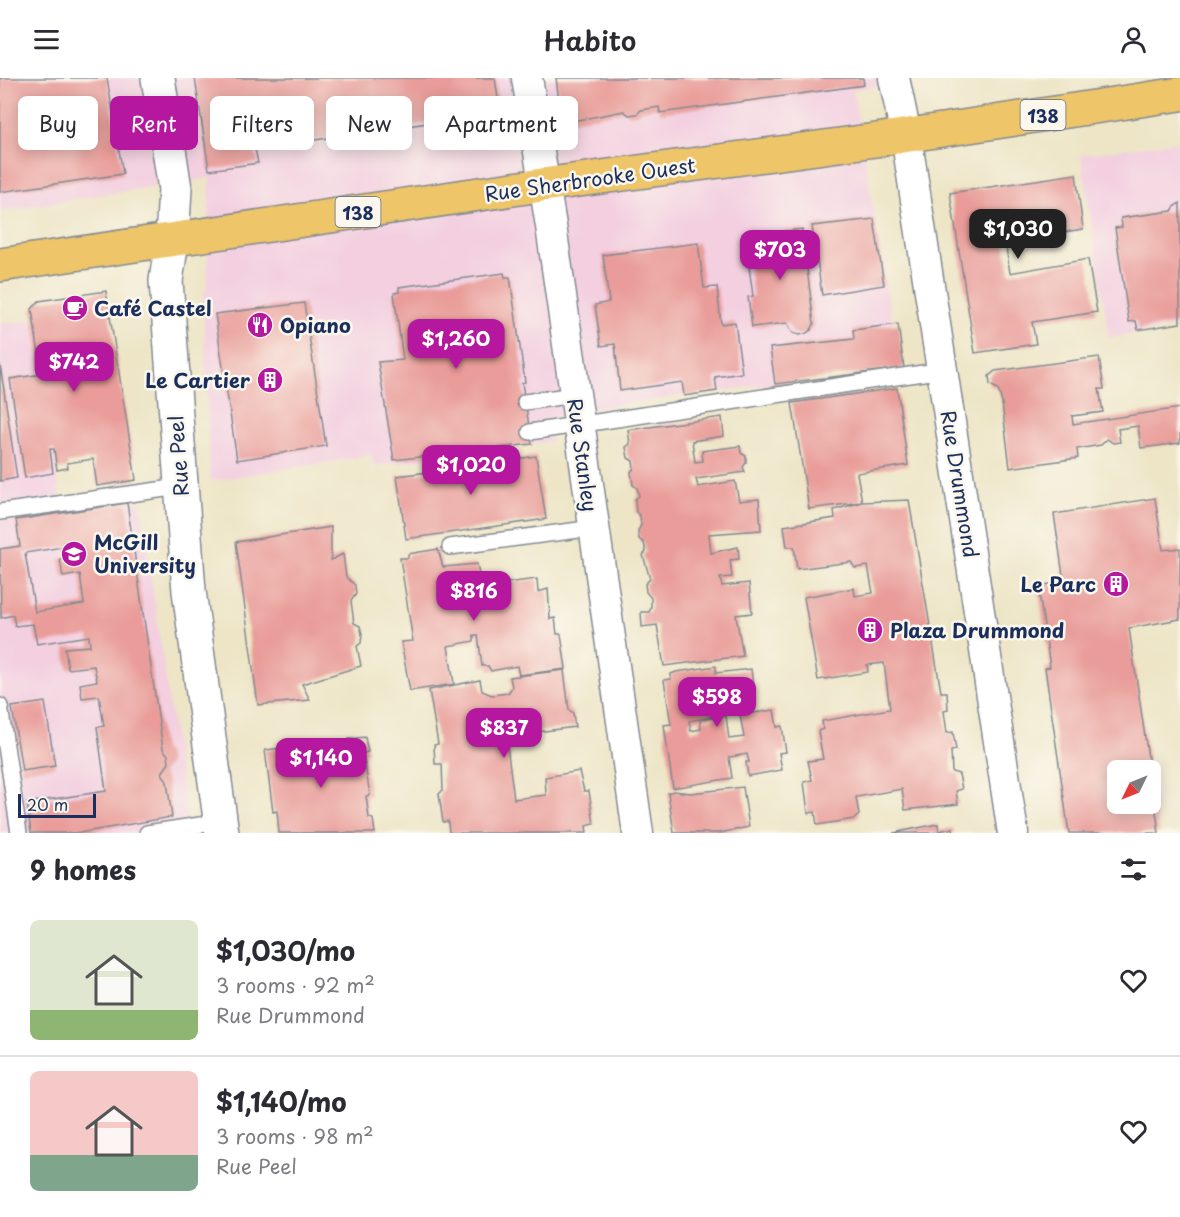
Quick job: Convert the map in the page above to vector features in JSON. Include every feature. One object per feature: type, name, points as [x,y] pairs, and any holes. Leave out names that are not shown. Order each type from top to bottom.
[{"type":"main road","name":"Rue Sherbrooke Ouest","points":[[0,265],[1180,94]]},
{"type":"street","name":"Rue Peel","points":[[158,78],[175,189],[172,240],[166,281],[180,487],[191,611],[221,827]]},
{"type":"street","name":"Rue Stanley","points":[[527,78],[638,833]]},
{"type":"street","name":"Rue Drummond","points":[[894,78],[906,135],[1013,833]]},
{"type":"street","name":"Rue Drummond","points":[[906,135],[909,78]]},
{"type":"lane","points":[[525,402],[576,410],[943,370]]},
{"type":"lane","points":[[530,432],[576,410]]},
{"type":"lane","points":[[0,512],[180,487]]},
{"type":"lane","points":[[450,547],[594,528]]},
{"type":"lane","points":[[0,706],[19,833]]},
{"type":"lane","points":[[147,833],[221,827]]},
{"type":"shaded area","points":[[0,78],[930,78],[853,90],[900,367],[607,406],[550,418],[552,441],[374,466],[372,455],[210,481],[203,297],[207,284],[210,178],[0,211]]},
{"type":"shaded area","points":[[1180,141],[1180,326],[1109,338],[1081,155]]},
{"type":"shaded area","name":"McGill University","points":[[34,320],[62,512],[140,501],[188,833],[0,833],[0,324]]},
{"type":"building","points":[[0,78],[107,78],[110,96],[110,150],[119,150],[123,174],[0,192]]},
{"type":"building","points":[[195,78],[495,78],[498,96],[424,96],[424,123],[412,125],[412,96],[326,96],[326,138],[314,140],[314,96],[210,96],[210,150],[255,150],[258,163],[209,170]]},
{"type":"building","points":[[556,78],[863,78],[864,85],[660,113],[659,107],[629,115],[624,111],[578,120],[578,96],[558,96]]},
{"type":"building","points":[[1076,174],[1083,229],[1005,241],[1010,273],[1088,259],[1097,312],[1032,322],[1036,344],[975,353],[950,193]]},
{"type":"building","points":[[1180,203],[1180,323],[1138,330],[1136,321],[1129,322],[1115,228],[1122,227],[1121,218],[1172,211]]},
{"type":"building","points":[[874,219],[884,285],[822,295],[812,226]]},
{"type":"building","points":[[802,229],[814,324],[811,330],[799,335],[793,333],[787,323],[752,327],[748,297],[753,296],[745,237]]},
{"type":"building","points":[[698,243],[704,288],[717,287],[721,324],[735,322],[742,373],[715,377],[717,391],[684,396],[682,382],[620,391],[615,344],[601,346],[595,305],[609,302],[603,255]]},
{"type":"building","points":[[504,273],[505,277],[510,277],[525,382],[522,383],[532,444],[394,460],[378,362],[403,360],[394,293],[399,292],[399,287]]},
{"type":"building","points":[[106,291],[136,480],[97,486],[93,459],[67,463],[68,468],[57,470],[54,449],[50,449],[53,473],[25,478],[10,379],[42,374],[32,309],[39,301]]},
{"type":"building","name":"Le Cartier","points":[[304,303],[326,446],[237,460],[215,314]]},
{"type":"building","points":[[898,324],[904,368],[775,384],[770,348],[854,339],[853,330]]},
{"type":"building","points":[[1099,357],[1104,389],[1099,389],[1103,412],[1072,416],[1073,424],[1180,408],[1180,443],[1141,448],[1138,426],[1118,429],[1120,442],[1113,443],[1107,439],[1101,445],[1077,449],[1078,458],[1010,468],[1002,403],[998,389],[990,385],[989,376],[995,371]]},
{"type":"building","points":[[0,364],[17,478],[0,481]]},
{"type":"building","points":[[897,388],[908,465],[857,473],[862,502],[809,509],[792,403]]},
{"type":"building","points":[[722,417],[724,436],[692,441],[695,462],[703,461],[702,451],[740,446],[741,453],[746,456],[746,463],[743,467],[745,472],[696,479],[698,487],[735,481],[739,501],[759,499],[761,530],[709,534],[711,553],[738,547],[739,559],[730,560],[732,577],[720,578],[722,586],[749,583],[752,613],[736,615],[743,656],[664,666],[657,625],[642,627],[641,612],[649,612],[651,608],[651,598],[646,592],[645,584],[650,579],[643,555],[646,552],[644,543],[639,539],[638,531],[641,525],[640,516],[636,512],[635,499],[639,496],[637,488],[633,485],[631,472],[634,468],[633,461],[628,458],[626,447],[630,444],[628,430]]},
{"type":"building","points":[[480,452],[482,464],[536,456],[546,519],[406,539],[397,476],[452,469],[450,455]]},
{"type":"building","points":[[1155,498],[1163,550],[1180,548],[1180,619],[1129,628],[1148,760],[1107,760],[1107,814],[1156,814],[1159,833],[1069,833],[1045,668],[1050,667],[1038,586],[1064,582],[1054,514]]},
{"type":"building","points":[[909,500],[941,692],[947,692],[948,710],[944,711],[947,733],[953,732],[956,750],[951,751],[952,772],[959,774],[962,789],[956,791],[958,804],[905,810],[902,789],[856,797],[859,815],[854,819],[817,825],[815,812],[808,813],[804,782],[812,780],[808,761],[823,759],[818,731],[823,729],[822,721],[890,709],[884,663],[867,665],[868,672],[818,680],[804,597],[854,588],[855,596],[873,593],[868,566],[855,568],[851,562],[797,569],[794,547],[787,547],[784,526],[835,518],[834,510],[862,502]]},
{"type":"building","points":[[127,503],[163,749],[168,755],[169,763],[162,773],[167,782],[172,817],[79,833],[31,833],[27,803],[106,791],[97,727],[104,726],[99,696],[82,698],[80,684],[97,681],[94,666],[68,669],[65,648],[90,646],[89,636],[37,644],[33,624],[15,626],[13,615],[1,618],[0,549],[20,546],[16,520]],"holes":[[[75,545],[76,556],[60,559],[63,577],[80,574],[84,604],[35,612],[25,553]]]},
{"type":"building","points":[[331,527],[331,560],[343,554],[346,577],[355,585],[356,594],[351,601],[354,623],[360,626],[362,634],[361,643],[357,646],[361,666],[302,684],[310,700],[258,705],[236,542]]},
{"type":"building","points":[[438,549],[443,567],[477,564],[481,586],[537,579],[538,592],[548,589],[550,619],[555,618],[557,634],[561,634],[566,669],[519,675],[517,666],[491,671],[488,666],[482,666],[478,635],[474,635],[474,641],[448,646],[454,684],[410,691],[401,642],[413,641],[400,558],[408,558],[408,554]]},
{"type":"building","points":[[716,666],[716,673],[751,669],[755,704],[714,710],[715,716],[689,721],[691,731],[701,729],[700,720],[726,716],[729,739],[744,737],[740,715],[774,710],[777,727],[782,726],[786,752],[779,753],[782,770],[748,776],[747,754],[729,757],[732,778],[673,788],[664,725],[671,724],[664,680],[671,679],[671,674],[676,672]]},
{"type":"building","points":[[564,670],[569,710],[573,713],[575,727],[521,734],[519,718],[490,721],[486,725],[487,736],[503,733],[506,738],[514,799],[546,795],[545,777],[579,771],[584,791],[589,791],[594,824],[586,826],[587,833],[449,833],[448,821],[443,822],[439,794],[443,790],[442,764],[435,764],[434,745],[438,744],[429,690],[480,680],[482,691],[492,695],[508,693],[512,687],[510,677]]},
{"type":"building","points":[[45,702],[55,766],[22,771],[12,707]]},
{"type":"building","points":[[365,737],[368,752],[363,753],[370,795],[366,796],[369,818],[373,819],[375,833],[279,833],[277,811],[273,812],[265,750],[283,748],[284,754],[307,750],[306,746],[322,743],[323,748],[349,745],[349,739]]},
{"type":"building","points":[[743,787],[749,827],[719,833],[674,833],[668,793],[673,791],[691,793]]},
{"type":"building","points":[[938,824],[939,831],[953,828],[954,833],[893,833]]},
{"type":"place","name":"Café Castel","points":[[75,308]]},
{"type":"place","name":"Opiano","points":[[260,325]]},
{"type":"place","name":"Le Cartier","points":[[270,380]]},
{"type":"place","name":"McGill University","points":[[74,554]]},
{"type":"place","name":"Le Parc","points":[[1116,584]]},
{"type":"place","name":"Plaza Drummond","points":[[870,630]]}]
